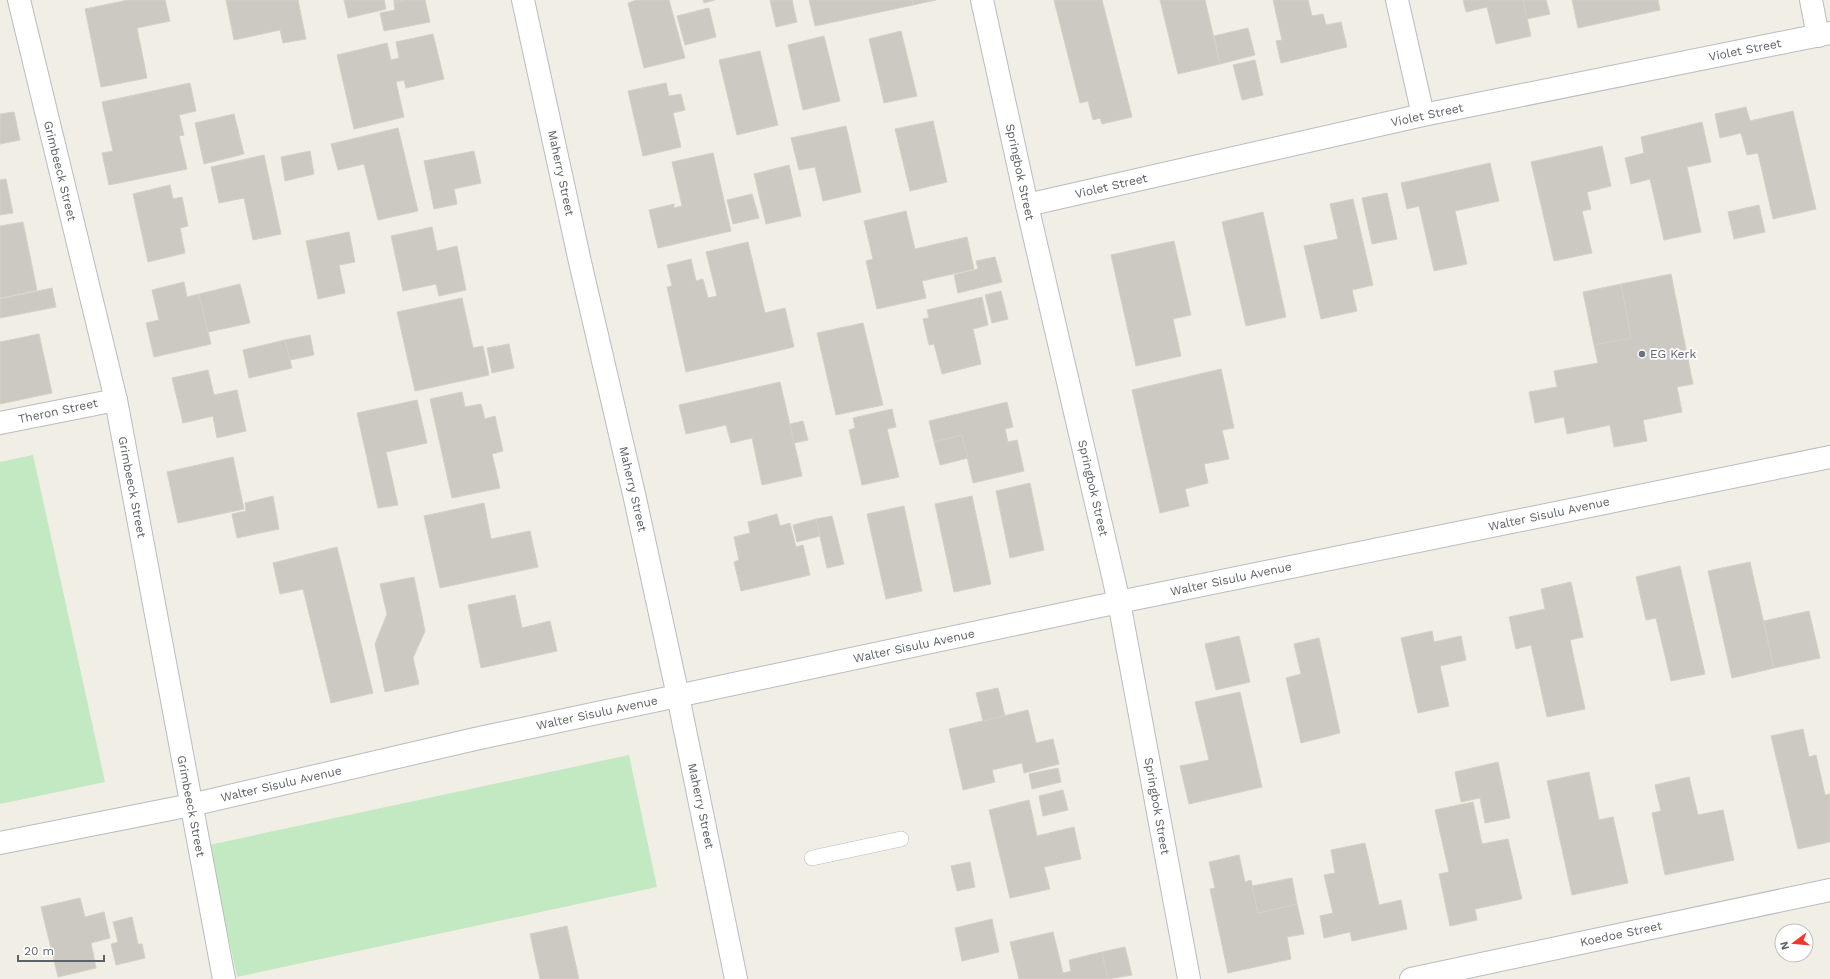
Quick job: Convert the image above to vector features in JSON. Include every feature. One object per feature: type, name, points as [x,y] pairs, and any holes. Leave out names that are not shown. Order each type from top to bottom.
[{"type":"street","name":"Grimbeeck Street","points":[[19,0],[116,400],[224,979]]},
{"type":"street","name":"Maherry Street","points":[[523,0],[580,262],[634,494],[678,696],[736,979]]},
{"type":"street","name":"Springbok Street","points":[[982,0],[1027,205],[1119,602],[1189,979]]},
{"type":"street","points":[[1397,0],[1423,115]]},
{"type":"street","points":[[1810,0],[1824,35]]},
{"type":"street","name":"Violet Street","points":[[1027,205],[1423,115],[1824,35]]},
{"type":"street","name":"Theron Street","points":[[0,423],[116,400]]},
{"type":"street","name":"Walter Sisulu Avenue","points":[[0,843],[191,805],[475,739],[1119,602],[1830,457]]},
{"type":"street","name":"Koedoe Street","points":[[1412,979],[1830,890]]},
{"type":"lane","points":[[812,858],[901,839]]},
{"type":"green space","points":[[33,455],[105,782],[0,804],[0,462]]},
{"type":"green space","points":[[629,755],[657,887],[237,977],[209,845]]},
{"type":"building","points":[[128,0],[165,0],[170,21],[137,28],[147,78],[101,87],[85,9]]},
{"type":"building","points":[[226,0],[298,0],[306,39],[283,43],[280,30],[234,40]]},
{"type":"building","points":[[344,0],[384,0],[386,9],[348,18]]},
{"type":"building","points":[[394,0],[406,0],[394,3]]},
{"type":"building","points":[[406,0],[425,0],[430,22],[384,31],[380,13],[395,10],[394,3]]},
{"type":"building","points":[[637,0],[669,0],[685,58],[644,68],[628,3]]},
{"type":"building","points":[[703,0],[715,0],[704,3]]},
{"type":"building","points":[[770,0],[792,0],[797,22],[776,27]]},
{"type":"building","points":[[809,0],[912,0],[913,5],[815,26]]},
{"type":"building","points":[[912,0],[936,0],[913,5]]},
{"type":"building","points":[[1054,0],[1102,0],[1132,117],[1102,124],[1100,118],[1093,120],[1088,101],[1080,103]]},
{"type":"building","points":[[1160,0],[1205,0],[1220,64],[1178,74]]},
{"type":"building","points":[[1273,0],[1308,0],[1312,16],[1323,14],[1326,25],[1341,22],[1347,47],[1281,63],[1276,41],[1282,40]]},
{"type":"building","points":[[1463,0],[1523,0],[1531,36],[1496,44],[1487,7],[1466,12]]},
{"type":"building","points":[[1523,0],[1546,0],[1550,14],[1527,19]]},
{"type":"building","points":[[1572,0],[1658,0],[1660,10],[1578,28]]},
{"type":"building","points":[[709,8],[716,37],[685,45],[677,16]]},
{"type":"building","points":[[1248,28],[1255,55],[1220,64],[1214,36]]},
{"type":"building","points":[[901,31],[917,96],[884,103],[869,39]]},
{"type":"building","points":[[433,34],[444,79],[406,88],[404,80],[396,82],[404,117],[354,129],[337,55],[387,43],[391,60],[399,58],[396,42]]},
{"type":"building","points":[[824,36],[840,101],[803,110],[788,45]]},
{"type":"building","points":[[760,51],[778,125],[737,135],[719,60]]},
{"type":"building","points":[[1255,60],[1263,95],[1242,100],[1233,65]]},
{"type":"building","points":[[190,83],[196,111],[179,115],[184,135],[179,136],[187,169],[109,185],[102,153],[113,151],[102,102]]},
{"type":"building","points":[[666,83],[669,96],[681,94],[685,110],[673,113],[681,147],[643,156],[628,91]]},
{"type":"building","points":[[1746,107],[1750,121],[1793,111],[1816,209],[1773,219],[1758,153],[1747,155],[1741,133],[1720,138],[1715,114]]},
{"type":"building","points":[[14,112],[20,140],[0,144],[0,114]]},
{"type":"building","points":[[234,114],[244,154],[204,164],[195,123]]},
{"type":"building","points":[[933,121],[947,182],[910,191],[895,129]]},
{"type":"building","points":[[1702,122],[1711,162],[1687,167],[1701,232],[1664,240],[1650,179],[1631,184],[1625,158],[1644,153],[1641,137]]},
{"type":"building","points":[[846,126],[861,192],[823,201],[815,167],[799,170],[791,138]]},
{"type":"building","points":[[398,128],[418,211],[378,220],[364,164],[338,170],[331,144]]},
{"type":"building","points":[[1602,146],[1611,186],[1587,192],[1591,209],[1582,211],[1592,253],[1554,261],[1531,162]]},
{"type":"building","points":[[310,151],[314,174],[285,181],[281,157]]},
{"type":"building","points":[[474,151],[481,183],[454,189],[457,204],[434,209],[424,161]]},
{"type":"building","points":[[713,153],[731,231],[658,248],[649,210],[674,204],[674,208],[682,206],[672,162]]},
{"type":"building","points":[[264,155],[281,234],[253,240],[244,198],[219,203],[211,167]]},
{"type":"building","points":[[1490,163],[1499,201],[1455,211],[1467,264],[1434,271],[1419,206],[1407,209],[1401,183]]},
{"type":"building","points":[[789,165],[801,216],[766,224],[754,174]]},
{"type":"building","points":[[6,179],[13,213],[0,215],[0,180]]},
{"type":"building","points":[[170,185],[173,199],[182,197],[188,226],[180,228],[185,253],[148,262],[133,194]]},
{"type":"building","points":[[1387,193],[1397,239],[1372,244],[1362,198]]},
{"type":"building","points":[[752,194],[759,218],[733,224],[727,200]]},
{"type":"building","points":[[1353,199],[1373,285],[1352,290],[1357,311],[1321,319],[1304,246],[1338,239],[1330,204]]},
{"type":"building","points":[[1759,205],[1765,232],[1734,239],[1728,212]]},
{"type":"building","points":[[906,211],[915,249],[967,237],[974,269],[922,281],[926,298],[877,309],[866,261],[873,259],[864,221]]},
{"type":"building","points":[[1263,212],[1286,317],[1246,326],[1222,222]]},
{"type":"building","points":[[23,222],[37,290],[0,298],[0,226]]},
{"type":"building","points":[[432,227],[437,251],[457,246],[466,290],[439,296],[436,284],[403,291],[391,236]]},
{"type":"building","points":[[349,232],[355,262],[339,265],[345,293],[318,299],[306,241]]},
{"type":"building","points":[[1174,241],[1191,315],[1173,319],[1181,356],[1136,366],[1111,255]]},
{"type":"building","points":[[748,242],[765,313],[785,308],[794,347],[686,372],[667,287],[672,286],[667,265],[691,259],[696,281],[703,279],[708,298],[717,296],[706,252]]},
{"type":"building","points":[[995,257],[1002,282],[958,293],[954,275],[978,269],[976,261]]},
{"type":"building","name":"EG Kerk","points":[[1671,274],[1693,384],[1677,387],[1682,412],[1643,420],[1647,441],[1614,447],[1610,425],[1567,434],[1564,417],[1535,423],[1529,392],[1557,387],[1554,371],[1598,363],[1594,345],[1631,338],[1621,284]]},
{"type":"building","points":[[184,282],[187,297],[199,294],[211,344],[154,357],[146,323],[159,320],[152,290]]},
{"type":"building","points":[[240,284],[250,323],[208,332],[199,294]]},
{"type":"building","points":[[1621,284],[1631,338],[1594,345],[1583,292]]},
{"type":"building","points":[[52,288],[56,307],[0,318],[0,299]]},
{"type":"building","points":[[1001,291],[1008,319],[992,323],[985,295]]},
{"type":"building","points":[[982,297],[988,325],[973,329],[981,364],[942,374],[934,344],[929,345],[923,319],[929,318],[927,310]]},
{"type":"building","points":[[462,298],[473,348],[483,346],[489,375],[415,391],[397,312]]},
{"type":"building","points":[[863,323],[883,405],[836,415],[817,333]]},
{"type":"building","points":[[39,334],[52,393],[0,404],[0,342]]},
{"type":"building","points":[[310,335],[314,355],[290,360],[285,340]]},
{"type":"building","points":[[285,340],[292,368],[249,378],[243,350]]},
{"type":"building","points":[[509,344],[514,368],[492,373],[487,348]]},
{"type":"building","points":[[1221,369],[1234,428],[1222,430],[1229,459],[1204,464],[1208,483],[1185,489],[1189,506],[1160,513],[1132,390]]},
{"type":"building","points":[[208,370],[214,395],[237,390],[246,431],[217,438],[213,416],[183,423],[172,378]]},
{"type":"building","points":[[780,382],[802,476],[762,485],[752,438],[731,443],[726,425],[686,434],[679,405]]},
{"type":"building","points":[[462,392],[465,407],[481,404],[485,419],[495,416],[503,451],[492,454],[500,488],[452,498],[430,399]]},
{"type":"building","points":[[417,400],[427,443],[386,452],[398,505],[378,508],[357,413]]},
{"type":"building","points":[[1007,402],[1013,427],[1005,429],[1008,442],[1017,440],[1024,471],[973,483],[962,435],[934,442],[929,421]]},
{"type":"building","points":[[892,409],[896,427],[887,429],[899,477],[862,485],[849,430],[855,428],[853,418]]},
{"type":"building","points":[[803,421],[808,440],[794,443],[790,424]]},
{"type":"building","points":[[962,435],[968,458],[940,465],[934,442]]},
{"type":"building","points":[[233,457],[244,509],[178,523],[167,472]]},
{"type":"building","points":[[1030,483],[1044,550],[1010,558],[996,491]]},
{"type":"building","points":[[273,496],[279,529],[237,538],[232,514],[246,511],[245,503]]},
{"type":"building","points":[[972,496],[991,584],[954,592],[935,504]]},
{"type":"building","points":[[484,503],[491,539],[530,531],[538,567],[440,588],[424,516]]},
{"type":"building","points":[[904,506],[922,591],[886,599],[867,514]]},
{"type":"building","points":[[777,514],[780,526],[790,523],[796,547],[803,545],[810,575],[741,591],[734,562],[739,560],[734,537],[750,533],[748,522]]},
{"type":"building","points":[[832,516],[844,564],[827,568],[816,519]]},
{"type":"building","points":[[816,519],[820,536],[797,542],[793,525]]},
{"type":"building","points":[[337,547],[373,693],[331,703],[303,589],[280,594],[273,563]]},
{"type":"building","points":[[1750,562],[1774,668],[1732,678],[1708,571]]},
{"type":"building","points":[[1680,566],[1705,674],[1671,681],[1656,618],[1646,620],[1636,577]]},
{"type":"building","points":[[414,577],[425,631],[413,658],[419,684],[385,692],[375,644],[387,614],[380,584]]},
{"type":"building","points":[[1571,582],[1583,637],[1570,640],[1585,709],[1547,717],[1531,645],[1516,649],[1509,617],[1545,609],[1541,589]]},
{"type":"building","points":[[515,595],[522,628],[550,621],[557,651],[481,668],[468,605]]},
{"type":"building","points":[[1809,611],[1820,658],[1774,668],[1764,621]]},
{"type":"building","points":[[1432,631],[1434,642],[1461,636],[1466,660],[1440,666],[1449,706],[1418,713],[1401,638]]},
{"type":"building","points":[[1239,636],[1250,682],[1216,690],[1205,644]]},
{"type":"building","points":[[1319,638],[1340,733],[1301,743],[1286,678],[1301,674],[1294,644]]},
{"type":"building","points":[[998,688],[1005,716],[983,721],[976,693]]},
{"type":"building","points":[[1240,692],[1262,787],[1189,804],[1180,766],[1209,760],[1195,702]]},
{"type":"building","points":[[1028,710],[1036,743],[1053,739],[1059,764],[1024,773],[1022,763],[992,770],[995,782],[963,790],[949,729]]},
{"type":"building","points":[[1803,729],[1809,757],[1816,755],[1825,795],[1830,794],[1830,842],[1798,849],[1771,736]]},
{"type":"building","points":[[1498,762],[1510,818],[1485,823],[1480,798],[1461,802],[1455,772]]},
{"type":"building","points":[[1058,768],[1061,782],[1032,789],[1029,774]]},
{"type":"building","points":[[1589,772],[1599,820],[1613,817],[1628,883],[1572,895],[1547,781]]},
{"type":"building","points":[[1689,777],[1698,815],[1723,810],[1734,860],[1665,875],[1652,813],[1661,811],[1655,785]]},
{"type":"building","points":[[1063,790],[1068,810],[1043,816],[1039,796]]},
{"type":"building","points":[[1029,800],[1037,836],[1074,827],[1081,859],[1044,867],[1050,889],[1010,898],[989,810]]},
{"type":"building","points":[[1473,802],[1482,844],[1508,839],[1522,899],[1475,909],[1477,920],[1450,926],[1439,874],[1449,872],[1435,810]]},
{"type":"building","points":[[1365,843],[1379,905],[1401,900],[1407,929],[1352,941],[1350,932],[1324,938],[1320,916],[1333,913],[1324,875],[1335,873],[1331,850]]},
{"type":"building","points":[[1239,855],[1245,882],[1251,880],[1258,913],[1297,904],[1304,934],[1287,937],[1291,959],[1228,973],[1210,889],[1215,888],[1209,862]]},
{"type":"building","points":[[970,862],[975,887],[957,891],[951,866]]},
{"type":"building","points":[[1292,878],[1297,904],[1258,913],[1252,886]]},
{"type":"building","points":[[80,898],[85,917],[104,912],[110,938],[91,943],[96,968],[58,977],[41,907]]},
{"type":"building","points":[[132,917],[138,944],[142,944],[145,958],[116,965],[111,944],[118,942],[113,922]]},
{"type":"building","points":[[992,919],[999,952],[962,961],[955,928]]},
{"type":"building","points":[[567,926],[579,979],[540,979],[530,934]]},
{"type":"building","points":[[1053,932],[1063,973],[1071,971],[1069,960],[1102,952],[1108,979],[1019,979],[1010,942]]},
{"type":"building","points":[[1125,947],[1132,975],[1108,979],[1102,952]]},
{"type":"place","name":"EG Kerk","points":[[1642,354]]}]
